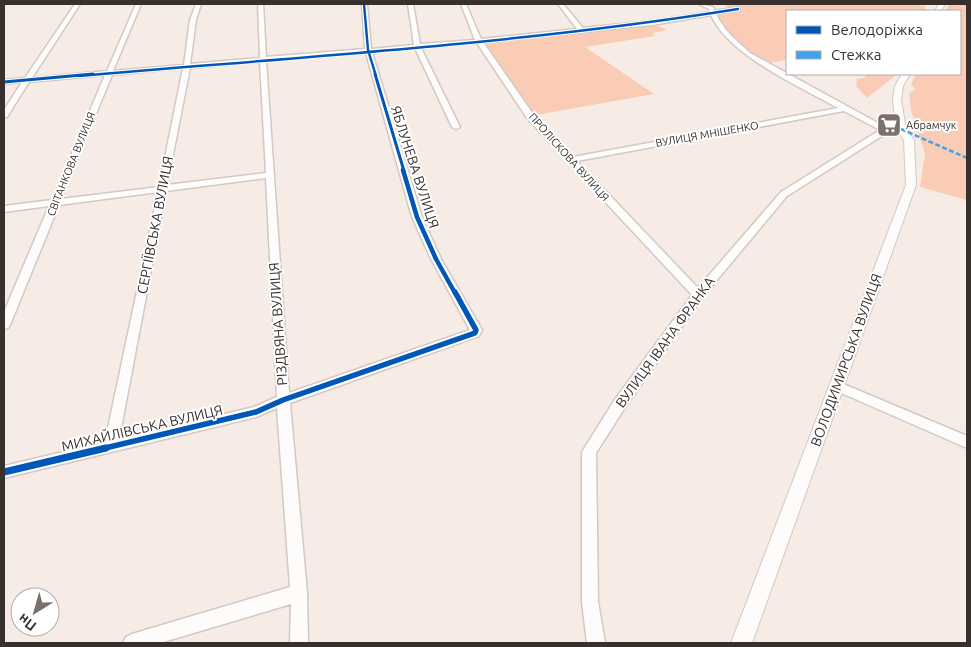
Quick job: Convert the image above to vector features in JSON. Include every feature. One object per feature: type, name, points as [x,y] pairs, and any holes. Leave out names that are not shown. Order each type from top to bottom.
[{"type":"main road","name":"ВОЛОДИМИРСЬКА ВУЛИЦЯ","points":[[741,643],[911,185],[909,140],[894,129],[899,86],[905,75]]},
{"type":"street","points":[[4,115],[76,4]]},
{"type":"street","name":"СВІТАНКОВА ВУЛИЦЯ","points":[[4,325],[138,4]]},
{"type":"street","name":"СЕРГІЇВСЬКА ВУЛИЦЯ","points":[[111,447],[187,66],[193,20],[198,4]]},
{"type":"street","name":"РІЗДВЯНА ВУЛИЦЯ","points":[[260,4],[283,400],[300,593],[299,643]]},
{"type":"street","name":"ЯБЛУНЕВА ВУЛИЦЯ","points":[[283,400],[475,334],[476,330],[436,259],[417,217],[368,50],[364,4]]},
{"type":"street","points":[[410,4],[417,46],[456,127]]},
{"type":"street","name":"ПРОЛІСКОВА ВУЛИЦЯ","points":[[463,4],[478,41],[530,116],[698,295]]},
{"type":"street","points":[[560,4],[581,30]]},
{"type":"street","points":[[701,4],[711,8],[713,15],[730,39],[748,54],[845,109],[894,129]]},
{"type":"street","points":[[4,82],[478,41],[713,15],[738,9]]},
{"type":"street","name":"ВУЛИЦЯ МНІШЕНКО","points":[[570,160],[845,109]]},
{"type":"street","name":"ВУЛИЦЯ ІВАНА ФРАНКА","points":[[596,643],[590,602],[589,452],[619,405],[698,295],[784,194],[894,129]]},
{"type":"street","points":[[4,209],[269,175]]},
{"type":"street","points":[[836,386],[967,442]]},
{"type":"street","name":"МИХАЙЛІВСЬКА ВУЛИЦЯ","points":[[4,472],[256,412],[283,400]]},
{"type":"street","points":[[132,643],[300,593]]},
{"type":"shaded area","points":[[721,4],[913,4],[925,6],[925,10],[786,10],[786,60],[763,64],[737,46],[713,15],[731,8]]},
{"type":"shaded area","points":[[949,4],[967,4],[967,200],[920,187],[925,154],[911,110],[909,94],[915,89],[911,84],[916,75],[961,75],[961,10],[946,10]]},
{"type":"shaded area","points":[[652,23],[667,30],[652,33],[655,36],[585,47],[654,94],[530,116],[479,41]]},
{"type":"shaded area","points":[[865,75],[895,76],[867,98],[856,86],[857,79],[866,77]]},
{"type":"marked path","points":[[901,129],[967,158]]},
{"type":"cycle path","points":[[4,472],[256,412],[283,400],[475,333],[476,330],[436,259],[417,217],[368,50],[364,4]]},
{"type":"cycle path","points":[[4,82],[479,41],[652,23],[738,9]]},
{"type":"place","name":"Абрамчук","points":[[889,125]]}]
